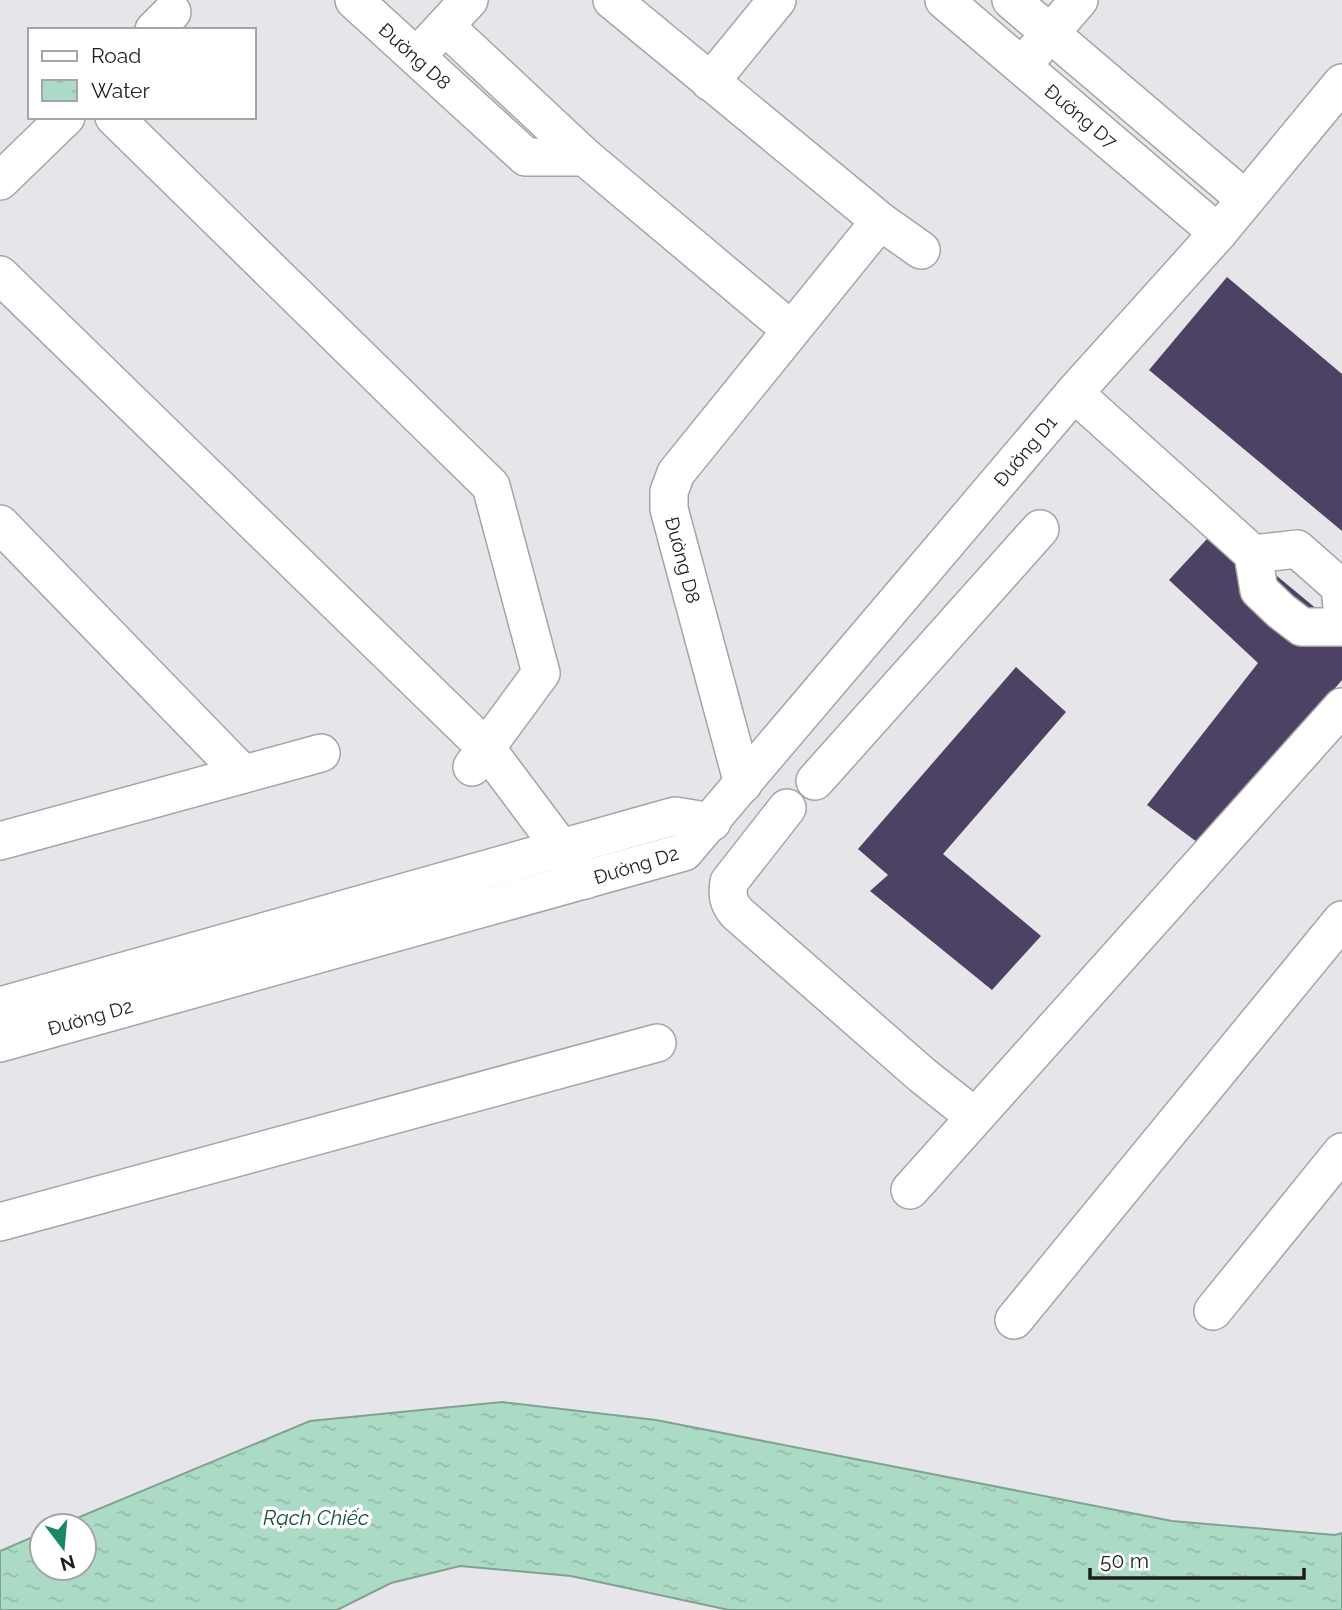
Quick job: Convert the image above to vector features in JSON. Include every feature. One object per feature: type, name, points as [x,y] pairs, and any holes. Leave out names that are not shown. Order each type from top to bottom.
[{"type":"street","name":"Đường D8","points":[[354,0],[526,157],[585,157]]},
{"type":"street","points":[[612,0],[880,221],[921,250]]},
{"type":"street","points":[[710,82],[777,0]]},
{"type":"street","name":"Đường D7","points":[[944,0],[1218,233]]},
{"type":"street","points":[[1011,0],[1245,199]]},
{"type":"street","points":[[1022,66],[1079,0]]},
{"type":"street","points":[[416,57],[457,13],[585,157],[791,330]]},
{"type":"street","name":"Đường D1","points":[[712,822],[760,773],[1074,393],[1218,233],[1342,83]]},
{"type":"street","points":[[0,181],[63,119]]},
{"type":"street","points":[[116,119],[491,486],[541,673],[479,758]]},
{"type":"street","name":"Đường D8","points":[[760,773],[668,509],[670,492],[676,472],[880,221]]},
{"type":"street","points":[[0,275],[479,758],[572,884]]},
{"type":"street","points":[[0,309],[479,758]]},
{"type":"street","points":[[1074,393],[1253,554],[1259,590],[1281,611],[1302,627],[1342,627]]},
{"type":"street","points":[[0,524],[243,774]]},
{"type":"street","points":[[815,781],[1040,529]]},
{"type":"street","points":[[1253,554],[1297,549],[1340,587],[1342,607]]},
{"type":"street","points":[[910,1190],[1342,707]]},
{"type":"street","points":[[0,841],[321,753]]},
{"type":"street","points":[[786,763],[802,764],[813,774],[815,781],[816,789],[808,803],[794,809],[787,808],[774,800],[760,773],[786,763]]},
{"type":"street","points":[[787,808],[729,882],[729,904],[922,1075],[975,1117]]},
{"type":"street","name":"Đường D2","points":[[0,1006],[675,816],[712,822]]},
{"type":"street","name":"Đường D2","points":[[0,1043],[684,852],[712,822]]},
{"type":"street","points":[[1014,1320],[1342,920]]},
{"type":"street","points":[[0,1222],[657,1043]]},
{"type":"street","points":[[1213,1311],[1342,1152]]},
{"type":"water","name":"Rạch Chiếc","points":[[502,1402],[656,1420],[1172,1521],[1335,1535],[1342,1533],[1342,1610],[729,1610],[571,1576],[460,1566],[391,1583],[337,1610],[0,1610],[0,1551],[28,1539],[28,1582],[98,1582],[98,1512],[92,1512],[310,1421]]},
{"type":"building","points":[[1227,277],[1342,374],[1342,531],[1149,370]]},
{"type":"building","points":[[1218,527],[1342,630],[1342,680],[1201,845],[1147,805],[1258,663],[1169,580]]},
{"type":"building","points":[[1016,667],[1066,712],[943,854],[1041,936],[992,990],[870,891],[888,875],[858,849]]}]
